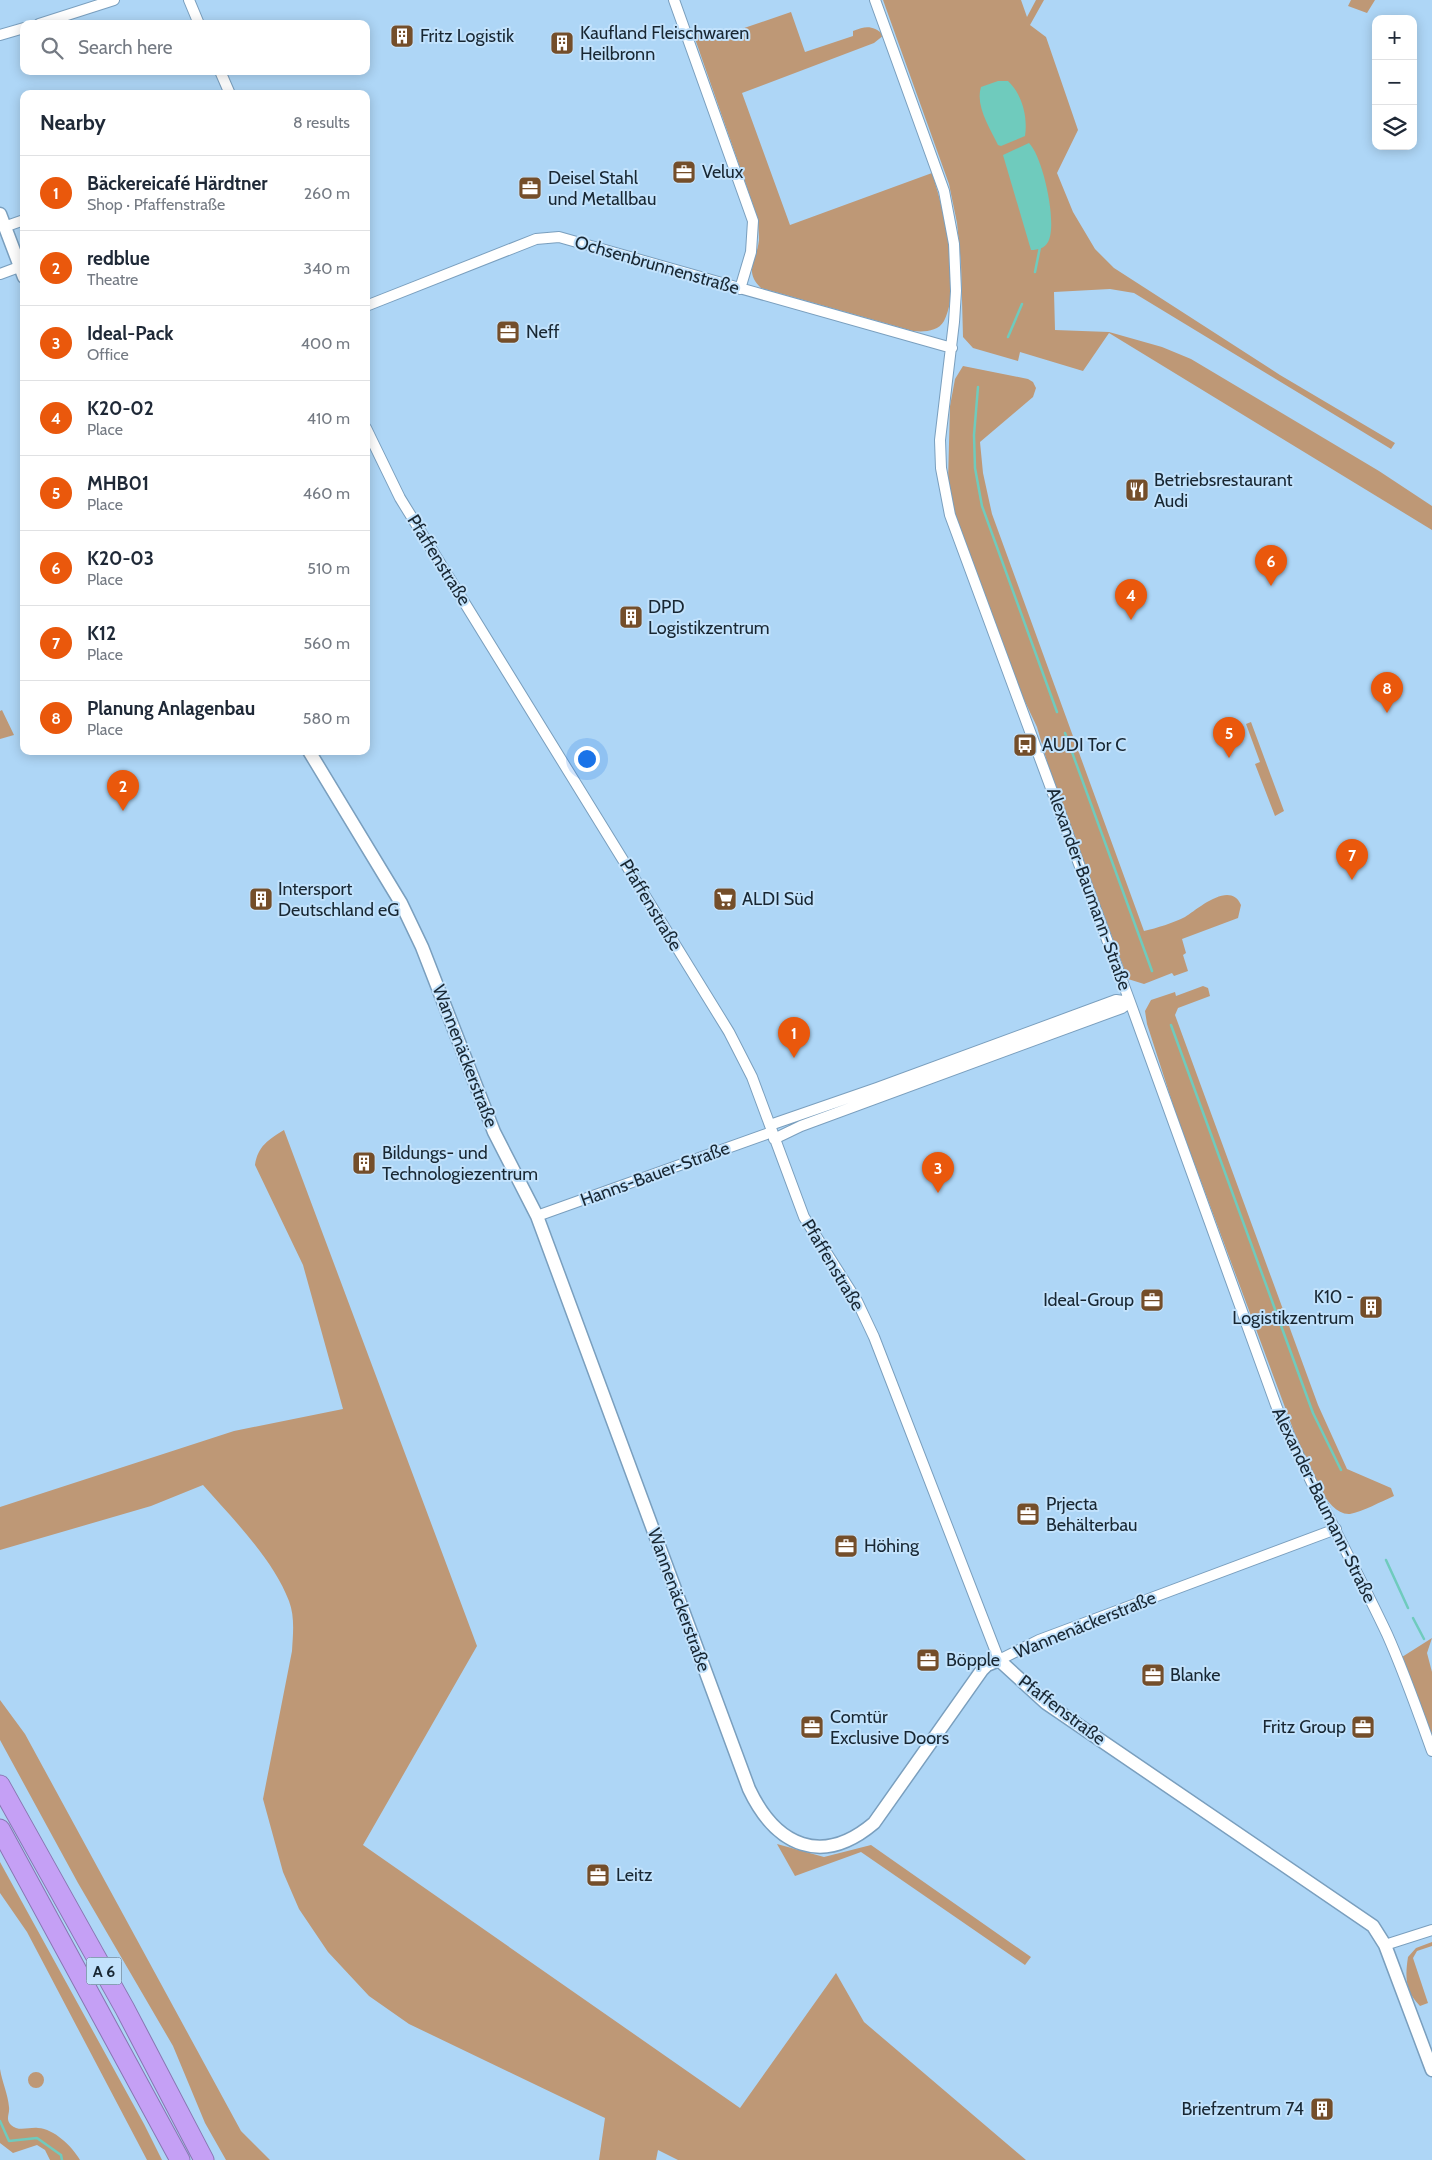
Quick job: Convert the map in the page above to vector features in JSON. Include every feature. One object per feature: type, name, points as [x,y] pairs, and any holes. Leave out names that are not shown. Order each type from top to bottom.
[{"type":"highway","name":"A 6","points":[[0,1785],[125,2010],[204,2160]]},
{"type":"highway","name":"A 6","points":[[0,1829],[180,2160]]},
{"type":"street","points":[[52,20],[114,0]]},
{"type":"street","points":[[189,0],[198,20]]},
{"type":"street","points":[[674,0],[753,220],[751,252],[740,289]]},
{"type":"street","name":"Alexander-Baumann-Straße","points":[[875,0],[944,191],[954,244],[956,282],[952,348],[940,440],[941,468],[950,515],[1130,1002],[1276,1408],[1302,1467],[1336,1529],[1395,1653],[1432,1751]]},
{"type":"street","points":[[0,36],[20,29]]},
{"type":"street","points":[[222,75],[228,90]]},
{"type":"street","points":[[0,214],[20,269]]},
{"type":"street","points":[[4,227],[20,221]]},
{"type":"street","name":"Ochsenbrunnenstraße","points":[[370,304],[536,239],[559,237],[952,348]]},
{"type":"street","points":[[0,274],[20,272]]},
{"type":"street","name":"Pfaffenstraße","points":[[370,436],[400,498],[729,1032],[752,1077],[804,1217],[857,1301],[874,1338],[999,1660],[1046,1702],[1372,1926],[1385,1945],[1432,2070]]},
{"type":"street","name":"Wannenäckerstraße","points":[[311,755],[401,903],[422,947],[494,1132],[537,1216],[749,1789],[758,1808],[776,1830],[804,1845],[822,1846],[841,1844],[860,1834],[874,1823],[987,1665],[1038,1640],[1336,1529]]},
{"type":"street","name":"Hanns-Bauer-Straße","points":[[537,1216],[879,1093],[1116,1000],[1130,1002]]},
{"type":"street","name":"Hanns-Bauer-Straße","points":[[772,1132],[801,1126],[879,1093]]},
{"type":"street","points":[[1385,1945],[1432,1930]]},
{"type":"shaded area","points":[[883,0],[1021,0],[1027,17],[1036,0],[1044,0],[1030,25],[1046,37],[1078,130],[1057,173],[1073,212],[1095,249],[1114,268],[1280,375],[1395,443],[1391,449],[1134,293],[1110,289],[1054,292],[1055,330],[1109,332],[1162,347],[1191,359],[1379,471],[1432,506],[1432,530],[1109,333],[1083,371],[1020,352],[1018,361],[973,348],[963,337],[961,263],[957,223],[949,184]]},
{"type":"shaded area","points":[[1351,0],[1375,0],[1367,13],[1348,6]]},
{"type":"shaded area","points":[[791,12],[805,52],[853,36],[853,31],[862,28],[876,29],[884,35],[874,43],[742,93],[790,225],[932,173],[946,226],[951,268],[949,306],[944,321],[934,329],[913,331],[761,288],[753,276],[752,265],[759,240],[758,219],[693,33],[700,30],[706,41]]},
{"type":"shaded area","points":[[998,81],[1008,81],[1013,86],[1023,106],[1026,121],[1025,136],[1001,146],[998,145],[980,102],[981,87]]},
{"type":"shaded area","points":[[1029,143],[1044,176],[1051,221],[1051,233],[1047,244],[1036,250],[1031,250],[1003,155]]},
{"type":"shaded area","points":[[963,366],[1028,379],[1033,382],[1036,388],[1033,397],[980,442],[983,473],[992,514],[1144,931],[1185,917],[1206,903],[1222,896],[1229,895],[1236,898],[1241,905],[1238,918],[1182,939],[1186,953],[1183,955],[1188,971],[1174,976],[1172,973],[1144,984],[1128,979],[1050,772],[1037,727],[1020,691],[955,516],[948,482],[950,406],[955,379]]},
{"type":"shaded area","points":[[2,710],[14,735],[0,739],[0,711]]},
{"type":"shaded area","points":[[1251,722],[1284,811],[1275,816],[1255,764],[1260,762],[1246,724]]},
{"type":"shaded area","points":[[1203,986],[1208,988],[1210,996],[1178,1008],[1175,1015],[1318,1405],[1347,1469],[1391,1488],[1394,1496],[1355,1513],[1341,1512],[1333,1507],[1325,1498],[1312,1475],[1299,1445],[1176,1114],[1147,1024],[1145,1011],[1151,1000],[1175,992],[1176,996]]},
{"type":"shaded area","points":[[284,1130],[477,1646],[363,1845],[740,2108],[836,1973],[864,2022],[1026,2160],[678,2160],[658,2150],[656,2160],[599,2160],[605,2118],[409,2024],[369,1996],[328,1952],[299,1909],[283,1872],[263,1799],[292,1651],[293,1626],[291,1607],[282,1585],[263,1555],[203,1485],[151,1506],[0,1550],[0,1507],[234,1431],[343,1409],[303,1265],[255,1165],[261,1148]]},
{"type":"shaded area","points":[[1432,1638],[1427,1653],[1432,1672],[1432,1736],[1402,1657]]},
{"type":"shaded area","points":[[0,1700],[25,1734],[241,2131],[270,2160],[226,2160],[205,2123],[173,2046],[78,1883],[0,1740]]},
{"type":"shaded area","points":[[777,1844],[824,1857],[871,1845],[1031,1957],[1025,1965],[861,1852],[795,1876]]},
{"type":"shaded area","points":[[0,1862],[162,2160],[147,2160],[27,1932],[0,1893]]},
{"type":"shaded area","points":[[1432,1942],[1432,1946],[1417,1951],[1413,1958],[1428,2003],[1420,2006],[1411,1995],[1407,1983],[1408,1957],[1416,1948]]},
{"type":"shaded area","points":[[0,2069],[8,2102],[9,2123],[17,2128],[38,2128],[50,2131],[67,2144],[80,2160],[50,2160],[45,2150],[37,2145],[13,2153],[0,2143]]},
{"type":"shaded area","points":[[36,2072],[42,2074],[44,2080],[42,2086],[36,2088],[30,2086],[28,2080],[30,2074]]},
{"type":"waterway","points":[[1035,272],[1040,247]]},
{"type":"waterway","points":[[1008,337],[1022,304]]},
{"type":"waterway","points":[[978,387],[974,435],[975,468],[982,506],[1057,712]]},
{"type":"waterway","points":[[1065,733],[1152,971]]},
{"type":"waterway","points":[[1171,1025],[1313,1413],[1341,1470]]},
{"type":"waterway","points":[[1386,1560],[1408,1608]]},
{"type":"waterway","points":[[1413,1618],[1424,1639]]},
{"type":"waterway","points":[[0,2121],[9,2141],[37,2138],[61,2155],[62,2160]]},
{"type":"place","name":"Fritz Logistik","points":[[402,36]]},
{"type":"place","name":"Kaufland Fleischwaren Heilbronn","points":[[562,43]]},
{"type":"place","name":"Velux","points":[[684,172]]},
{"type":"place","name":"Deisel Stahl und Metallbau","points":[[530,188]]},
{"type":"place","name":"Neff","points":[[508,332]]},
{"type":"place","name":"Betriebsrestaurant Audi","points":[[1137,490]]},
{"type":"place","name":"K20-03","points":[[1271,586]]},
{"type":"place","name":"DPD Logistikzentrum","points":[[631,617]]},
{"type":"place","name":"K20-02","points":[[1131,620]]},
{"type":"place","name":"Planung Anlagenbau","points":[[1387,713]]},
{"type":"place","name":"AUDI Tor C","points":[[1025,745]]},
{"type":"place","name":"MHB01","points":[[1229,758]]},
{"type":"place","name":"redblue","points":[[123,811]]},
{"type":"place","name":"K12","points":[[1352,880]]},
{"type":"place","name":"Intersport Deutschland eG","points":[[261,899]]},
{"type":"place","name":"ALDI Süd","points":[[725,899]]},
{"type":"place","name":"Bäckereicafé Härdtner","points":[[794,1058]]},
{"type":"place","name":"Bildungs- und Technologiezentrum","points":[[364,1163]]},
{"type":"place","name":"Ideal-Pack","points":[[938,1193]]},
{"type":"place","name":"Ideal-Group","points":[[1152,1300]]},
{"type":"place","name":"K10 - Logistikzentrum","points":[[1371,1307]]},
{"type":"place","name":"Prjecta Behälterbau","points":[[1028,1514]]},
{"type":"place","name":"Höhing","points":[[846,1546]]},
{"type":"place","name":"Böpple","points":[[928,1660]]},
{"type":"place","name":"Blanke","points":[[1153,1675]]},
{"type":"place","name":"Comtür Exclusive Doors","points":[[812,1727]]},
{"type":"place","name":"Fritz Group","points":[[1363,1727]]},
{"type":"place","name":"Leitz","points":[[598,1875]]},
{"type":"place","name":"Briefzentrum 74","points":[[1322,2109]]}]
